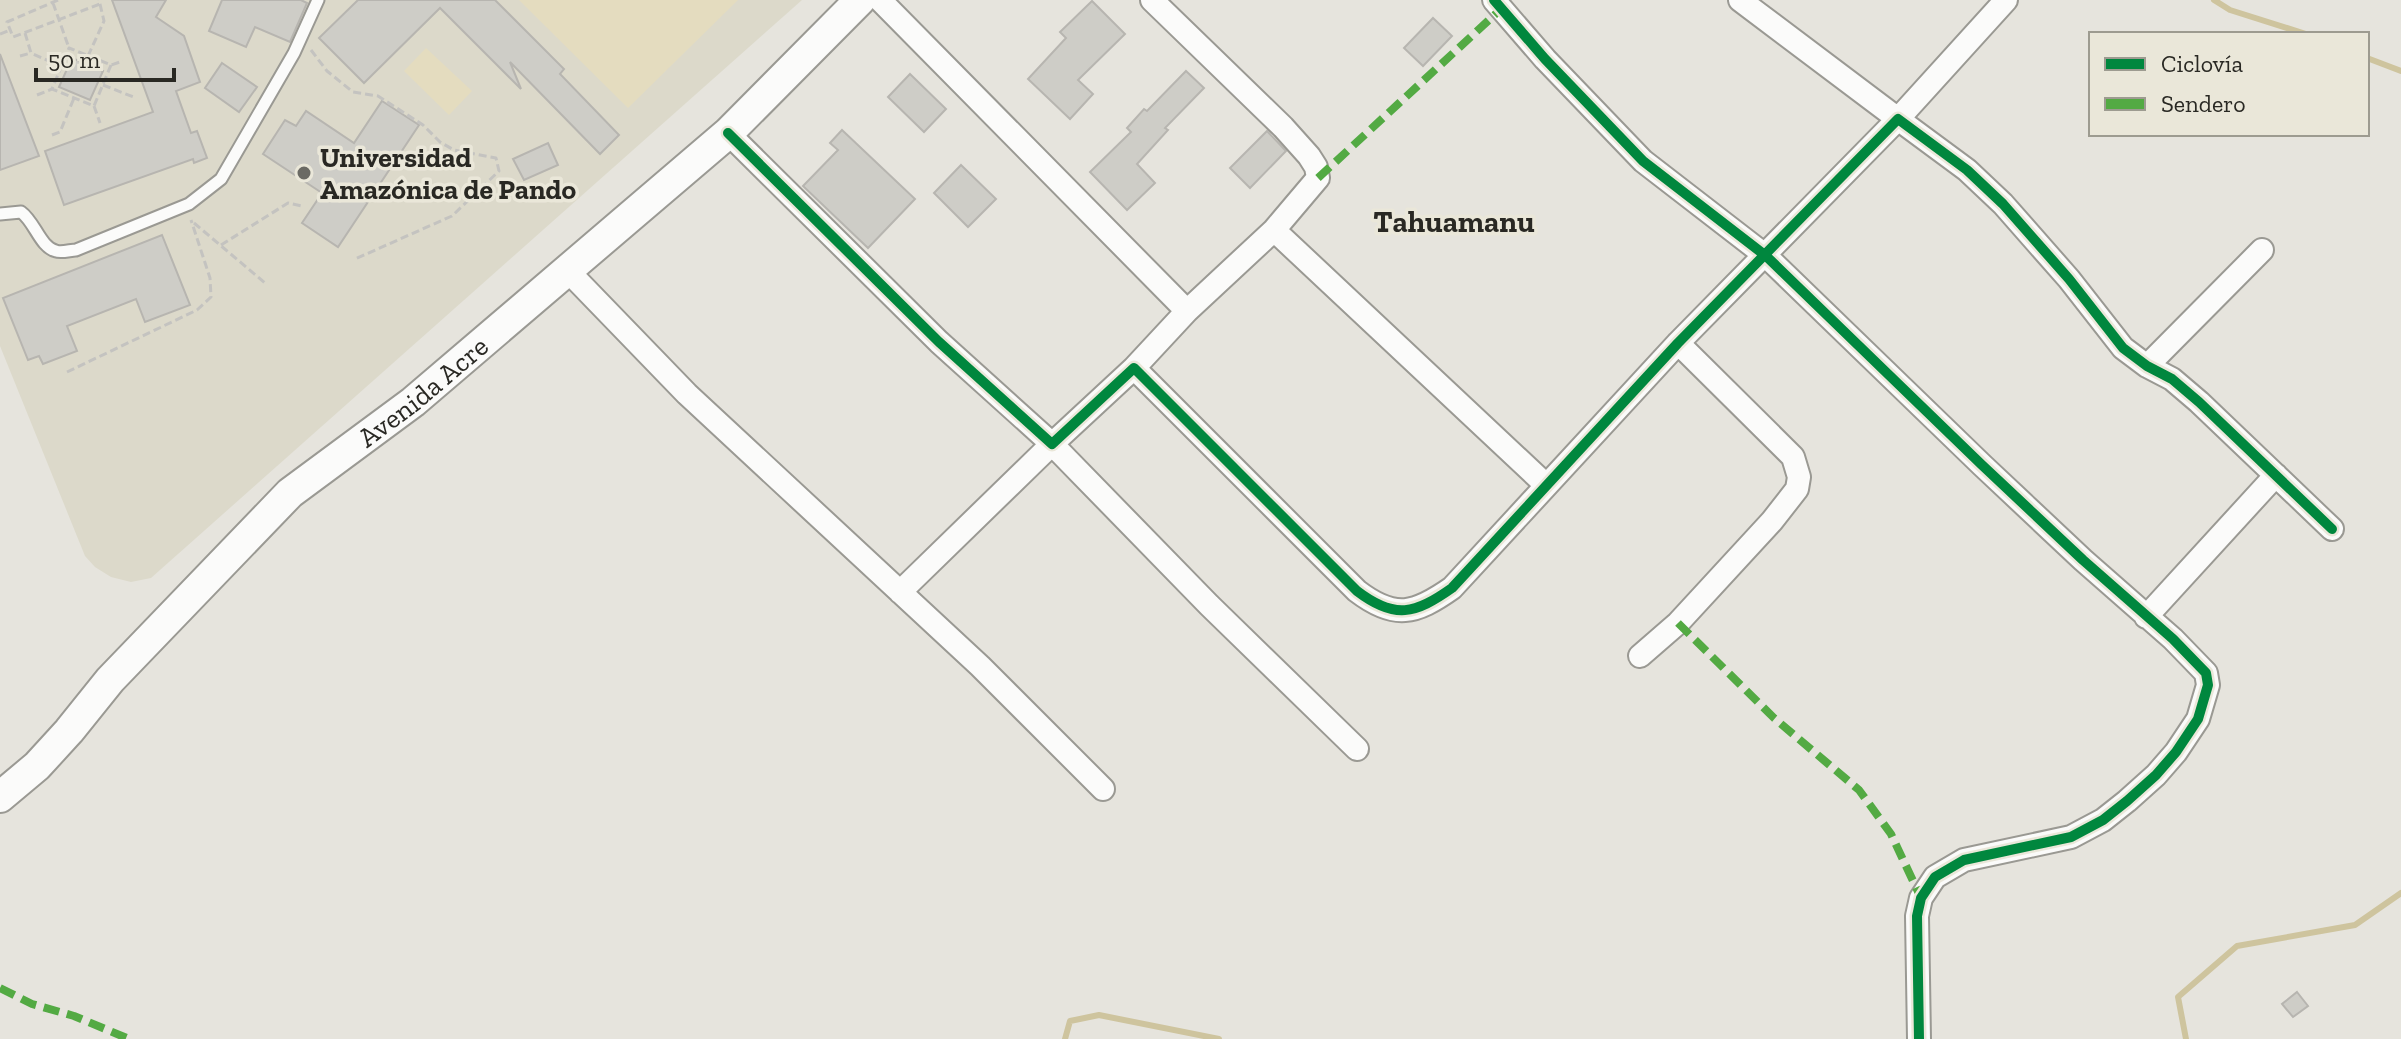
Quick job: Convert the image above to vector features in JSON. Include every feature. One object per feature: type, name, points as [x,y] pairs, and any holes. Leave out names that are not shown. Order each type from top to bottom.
[{"type":"main road","name":"Avenida Acre","points":[[0,797],[37,766],[110,680],[290,493],[413,402],[728,133],[860,0]]},
{"type":"street","points":[[880,0],[1187,311]]},
{"type":"street","points":[[900,592],[1274,230],[1318,178],[1316,167],[1283,127],[1152,0]]},
{"type":"street","points":[[1494,0],[1545,59],[1643,161],[1766,256],[1982,465],[2182,647],[2206,673],[2208,685],[2198,719],[2176,752],[2156,775],[2103,820],[2071,837],[1964,860],[1935,877],[1921,898],[1917,916],[1919,1039]]},
{"type":"street","points":[[1740,0],[1967,170],[2003,204],[2069,279],[2123,348],[2172,379],[2199,402],[2332,529]]},
{"type":"street","points":[[1134,368],[1357,591],[1387,609],[1415,610],[1430,604],[1452,588],[1678,343],[1898,119],[2006,0]]},
{"type":"street","points":[[728,133],[939,342],[1052,444],[1209,605],[1357,749]]},
{"type":"street","points":[[1274,230],[1546,485]]},
{"type":"street","points":[[2147,366],[2262,250]]},
{"type":"street","points":[[568,271],[687,394],[980,666],[1103,789]]},
{"type":"street","points":[[1640,656],[1678,623],[1772,521],[1797,489],[1799,477],[1793,457],[1678,343]]},
{"type":"street","points":[[2146,617],[2276,475]]},
{"type":"lane","points":[[0,214],[21,212],[31,220],[41,241],[56,252],[76,250],[189,204],[221,179],[302,37],[318,0]]},
{"type":"path","points":[[37,95],[52,89],[69,48],[59,20],[55,1],[7,22],[13,37],[59,20],[99,2],[104,21],[88,56]]},
{"type":"path","points":[[0,34],[10,30]]},
{"type":"path","points":[[25,33],[31,53]]},
{"type":"path","points":[[302,37],[327,71],[353,92],[378,96],[423,125],[440,142],[454,150],[496,158],[499,171],[452,216],[355,259]]},
{"type":"path","points":[[69,48],[111,65],[123,61]]},
{"type":"path","points":[[20,56],[31,53],[62,67]]},
{"type":"path","points":[[100,123],[94,106],[111,65]]},
{"type":"path","points":[[103,85],[136,98]]},
{"type":"path","points":[[52,89],[94,106]]},
{"type":"path","points":[[52,135],[60,132],[74,98]]},
{"type":"path","points":[[221,245],[288,203],[302,206]]},
{"type":"path","points":[[67,372],[197,310],[211,297],[210,278],[191,220],[189,204]]},
{"type":"path","points":[[191,220],[265,283]]},
{"type":"shaded area","name":"Universidad Amazónica de Pando","points":[[0,0],[802,0],[151,578],[131,582],[111,577],[85,556],[0,346]]},
{"type":"shaded area","points":[[519,0],[738,0],[628,108]]},
{"type":"shaded area","points":[[426,48],[472,91],[449,115],[404,71]]},
{"type":"building","points":[[112,0],[166,0],[156,17],[184,36],[200,82],[176,91],[191,133],[197,131],[207,158],[194,163],[193,159],[64,205],[45,151],[153,112]]},
{"type":"building","points":[[222,0],[301,0],[307,3],[290,42],[255,27],[246,47],[209,31]]},
{"type":"building","points":[[358,0],[495,0],[564,69],[560,74],[619,135],[600,154],[510,62],[521,89],[440,8],[364,83],[319,38]]},
{"type":"building","points":[[1092,1],[1125,34],[1078,80],[1093,94],[1070,119],[1028,79],[1066,38],[1060,32]]},
{"type":"building","points":[[1433,18],[1452,36],[1423,66],[1404,48]]},
{"type":"building","points":[[0,54],[39,156],[0,170]]},
{"type":"building","points":[[72,58],[103,71],[90,100],[59,87]]},
{"type":"building","points":[[222,63],[257,87],[239,112],[205,88]]},
{"type":"building","points":[[1186,71],[1204,88],[1165,128],[1168,130],[1137,164],[1155,183],[1127,210],[1090,172],[1131,132],[1127,128],[1144,109],[1147,111]]},
{"type":"building","points":[[910,74],[946,109],[924,132],[888,97]]},
{"type":"building","points":[[382,101],[419,125],[338,247],[302,223],[322,193],[263,154],[285,120],[296,126],[306,111],[354,143]]},
{"type":"building","points":[[842,130],[915,199],[868,248],[803,186],[838,150],[830,143]]},
{"type":"building","points":[[1267,131],[1286,151],[1250,188],[1230,168]]},
{"type":"building","points":[[548,143],[558,165],[524,180],[513,159]]},
{"type":"building","points":[[961,165],[996,199],[968,227],[934,193]]},
{"type":"building","points":[[162,235],[190,305],[145,322],[136,299],[67,326],[77,351],[43,364],[39,356],[28,360],[3,298]]},
{"type":"building","points":[[2297,992],[2308,1006],[2293,1017],[2282,1004]]},
{"type":"waterway","points":[[2214,0],[2230,10],[2300,32]]},
{"type":"waterway","points":[[2369,59],[2401,71]]},
{"type":"waterway","points":[[2186,1039],[2178,997],[2237,946],[2355,925],[2401,893]]},
{"type":"waterway","points":[[1065,1039],[1070,1021],[1099,1015],[1219,1039]]},
{"type":"marked path","points":[[1318,178],[1502,8]]},
{"type":"marked path","points":[[1678,623],[1774,718],[1859,790],[1891,834],[1921,898]]},
{"type":"marked path","points":[[0,988],[32,1004],[74,1016],[129,1039]]},
{"type":"cycle path","points":[[1494,0],[1545,59],[1643,161],[1766,256],[1982,465],[2173,639],[2206,673],[2208,685],[2198,719],[2176,752],[2156,775],[2103,820],[2071,837],[1964,860],[1935,877],[1921,898],[1917,916],[1919,1039]]},
{"type":"cycle path","points":[[728,133],[939,342],[1052,444],[1134,368],[1357,591],[1394,610],[1427,604],[1452,588],[1678,343],[1898,119],[1967,170],[2003,204],[2069,279],[2123,348],[2172,379],[2199,402],[2332,529]]},
{"type":"place","name":"Universidad Amazónica de Pando","points":[[304,173]]},
{"type":"district","name":"Tahuamanu","points":[[1454,222]]}]
